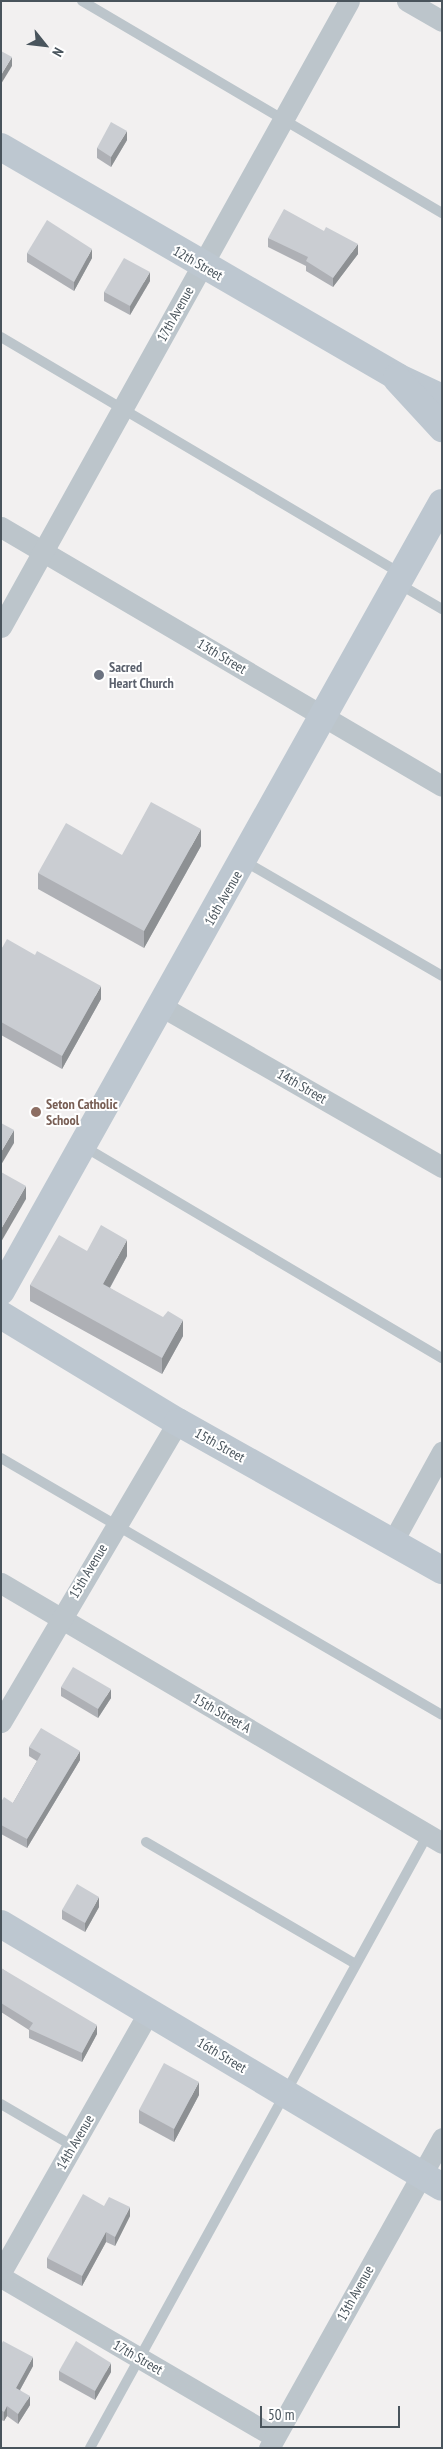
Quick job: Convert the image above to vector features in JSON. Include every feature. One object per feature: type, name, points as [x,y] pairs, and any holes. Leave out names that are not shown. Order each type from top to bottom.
[{"type":"street","name":"17th Avenue","points":[[1,627],[349,1]]},
{"type":"street","points":[[407,1],[442,21]]},
{"type":"street","name":"12th Street","points":[[1,147],[202,266],[397,377],[442,398]]},
{"type":"street","name":"12th Street","points":[[397,377],[410,397],[442,428]]},
{"type":"street","name":"16th Avenue","points":[[1,1291],[401,580],[442,503]]},
{"type":"street","name":"13th Street","points":[[1,527],[442,786]]},
{"type":"street","name":"14th Street","points":[[162,1006],[442,1167]]},
{"type":"street","name":"15th Street","points":[[1,1315],[178,1422],[442,1570]]},
{"type":"street","name":"15th Avenue","points":[[1,1722],[60,1618],[178,1422]]},
{"type":"street","points":[[393,1541],[442,1452]]},
{"type":"street","name":"15th Street A","points":[[1,1583],[435,1838]]},
{"type":"street","name":"16th Street","points":[[1,1924],[432,2181]]},
{"type":"street","name":"14th Avenue","points":[[1,2272],[149,2012]]},
{"type":"street","name":"13th Avenue","points":[[272,2442],[432,2181],[442,2138]]},
{"type":"street","name":"17th Street","points":[[1,2277],[139,2358],[272,2442]]},
{"type":"lane","points":[[82,1],[442,213]]},
{"type":"lane","points":[[1,337],[123,407],[401,580],[442,609]]},
{"type":"lane","points":[[244,860],[442,976]]},
{"type":"lane","points":[[83,1146],[442,1358]]},
{"type":"lane","points":[[1,1458],[117,1523],[442,1715]]},
{"type":"lane","points":[[90,2448],[286,2093],[354,1963],[435,1838]]},
{"type":"lane","points":[[146,1842],[354,1963]]},
{"type":"lane","points":[[1,2104],[73,2146]]},
{"type":"building","points":[[1,51],[12,57],[1,75]]},
{"type":"building","points":[[111,122],[127,131],[111,157],[97,148]]},
{"type":"building","points":[[284,209],[324,231],[326,227],[358,244],[333,278],[306,261],[308,257],[268,238]]},
{"type":"building","points":[[47,220],[92,249],[74,282],[27,253]]},
{"type":"building","points":[[124,258],[150,272],[130,306],[104,292]]},
{"type":"building","points":[[151,802],[201,829],[144,931],[38,873],[66,823],[122,855]]},
{"type":"building","points":[[7,939],[35,955],[37,951],[101,986],[62,1056],[1,1022],[1,947]]},
{"type":"building","points":[[1,1123],[14,1130],[1,1152]]},
{"type":"building","points":[[1,1172],[26,1186],[1,1229]]},
{"type":"building","points":[[101,1225],[127,1240],[103,1284],[163,1317],[168,1311],[183,1320],[162,1358],[30,1285],[59,1235],[87,1251]]},
{"type":"building","points":[[73,1667],[111,1689],[98,1709],[61,1687]]},
{"type":"building","points":[[41,1728],[80,1751],[27,1839],[1,1825],[1,1802],[4,1797],[13,1803],[41,1754],[29,1747]]},
{"type":"building","points":[[77,1884],[99,1897],[85,1923],[62,1910]]},
{"type":"building","points":[[1,1968],[97,2025],[82,2053],[29,2029],[33,2023],[1,2003]]},
{"type":"building","points":[[164,2063],[199,2082],[174,2129],[139,2110]]},
{"type":"building","points":[[83,2194],[104,2206],[109,2197],[130,2207],[115,2237],[106,2232],[82,2276],[47,2258]]},
{"type":"building","points":[[3,2341],[33,2357],[16,2388],[30,2396],[18,2414],[7,2406],[4,2412],[1,2410],[1,2345]]},
{"type":"building","points":[[76,2341],[111,2363],[95,2391],[59,2371]]},
{"type":"place","name":"Sacred Heart Church","points":[[99,675]]},
{"type":"place","name":"Seton Catholic School","points":[[36,1112]]}]
